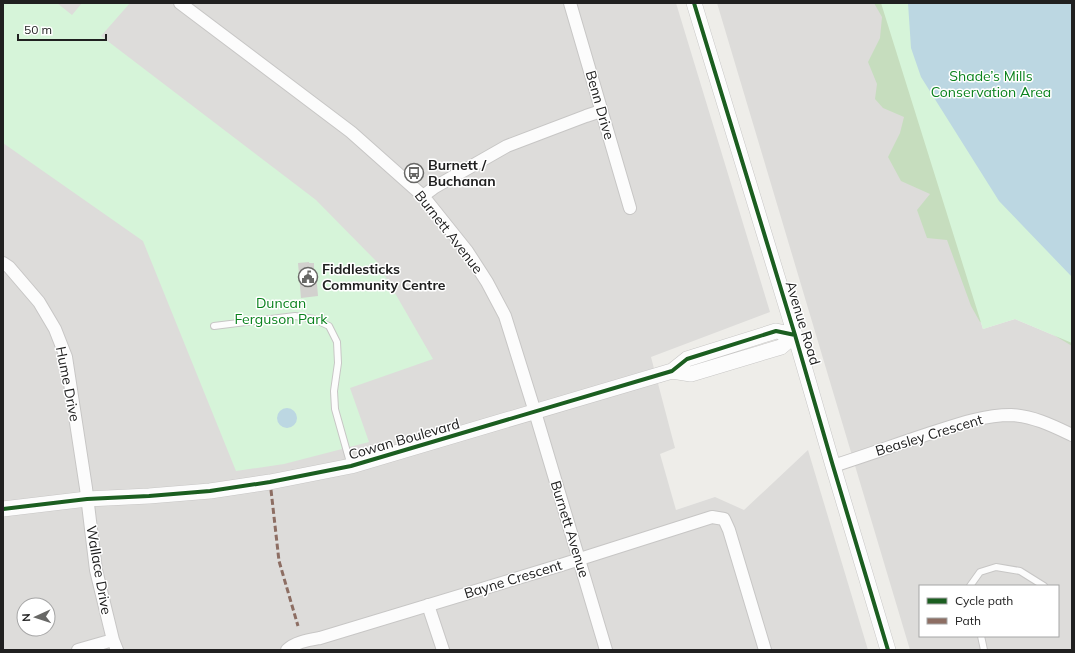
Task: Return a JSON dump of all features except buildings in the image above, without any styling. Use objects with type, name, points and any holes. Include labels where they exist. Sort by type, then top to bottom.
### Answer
[{"type":"street","name":"Burnett Avenue","points":[[180,3],[351,132],[423,196],[467,251],[487,282],[505,316],[606,650]]},
{"type":"street","name":"Benn Drive","points":[[570,3],[630,208]]},
{"type":"street","name":"Avenue Road","points":[[694,3],[795,335],[888,650]]},
{"type":"street","points":[[423,196],[507,146],[601,111]]},
{"type":"street","name":"Hume Drive","points":[[3,263],[9,267],[39,302],[55,329],[66,358],[87,499]]},
{"type":"street","name":"Cowan Boulevard","points":[[3,510],[87,499],[210,491],[270,482],[351,466],[672,372],[687,359],[776,331],[795,335]]},
{"type":"street","name":"Beasley Crescent","points":[[833,466],[968,420],[991,416],[1012,415],[1036,420],[1072,435]]},
{"type":"street","name":"Wallace Drive","points":[[78,650],[115,645],[96,570],[87,499]]},
{"type":"street","name":"Bayne Crescent","points":[[287,650],[290,646],[712,517],[724,519],[729,530],[764,650]]},
{"type":"street","points":[[428,605],[444,650]]},
{"type":"lane","points":[[214,326],[295,316],[314,318],[329,326],[337,342],[338,363],[334,392],[335,409],[351,466]]},
{"type":"lane","points":[[971,585],[980,572],[996,567],[1020,571],[1042,585]]},
{"type":"lane","points":[[981,637],[984,650]]},
{"type":"shaded area","points":[[3,3],[676,3],[770,312],[651,357],[675,448],[660,454],[676,510],[715,497],[744,510],[808,450],[868,650],[3,650]]},
{"type":"shaded area","points":[[717,3],[881,3],[983,329],[1015,319],[1072,343],[1072,650],[910,650]]},
{"type":"green space","name":"Duncan Ferguson Park","points":[[3,3],[57,3],[72,15],[82,3],[130,3],[101,36],[316,200],[377,262],[433,359],[350,388],[369,442],[284,464],[236,471],[143,241],[3,143]]},
{"type":"green space","points":[[874,3],[908,3],[1072,277],[1072,346],[1014,311],[980,322],[971,306],[947,240],[927,238],[917,210],[930,194],[901,181],[888,157],[900,133],[904,117],[883,108],[875,99],[877,84],[868,62],[880,38],[882,17]]},
{"type":"green space","name":"Shade’s Mills Conservation Area","points":[[881,3],[1072,3],[1072,343],[1015,319],[983,329]]},
{"type":"water","name":"Shade’s Mills Conservation Area","points":[[908,3],[1072,3],[1072,277],[999,201],[921,77],[911,48]]},
{"type":"water","points":[[287,408],[294,411],[297,418],[294,425],[287,428],[280,425],[277,418],[280,411]]},
{"type":"marked path","points":[[271,490],[279,561],[298,626]]},
{"type":"cycle path","points":[[694,3],[795,335],[888,650]]},
{"type":"cycle path","points":[[3,509],[87,499],[210,491],[270,482],[351,466],[672,371],[687,359],[776,331],[795,335]]},
{"type":"place","name":"Burnett / Buchanan","points":[[414,173]]},
{"type":"place","name":"Fiddlesticks Community Centre","points":[[308,277]]}]
